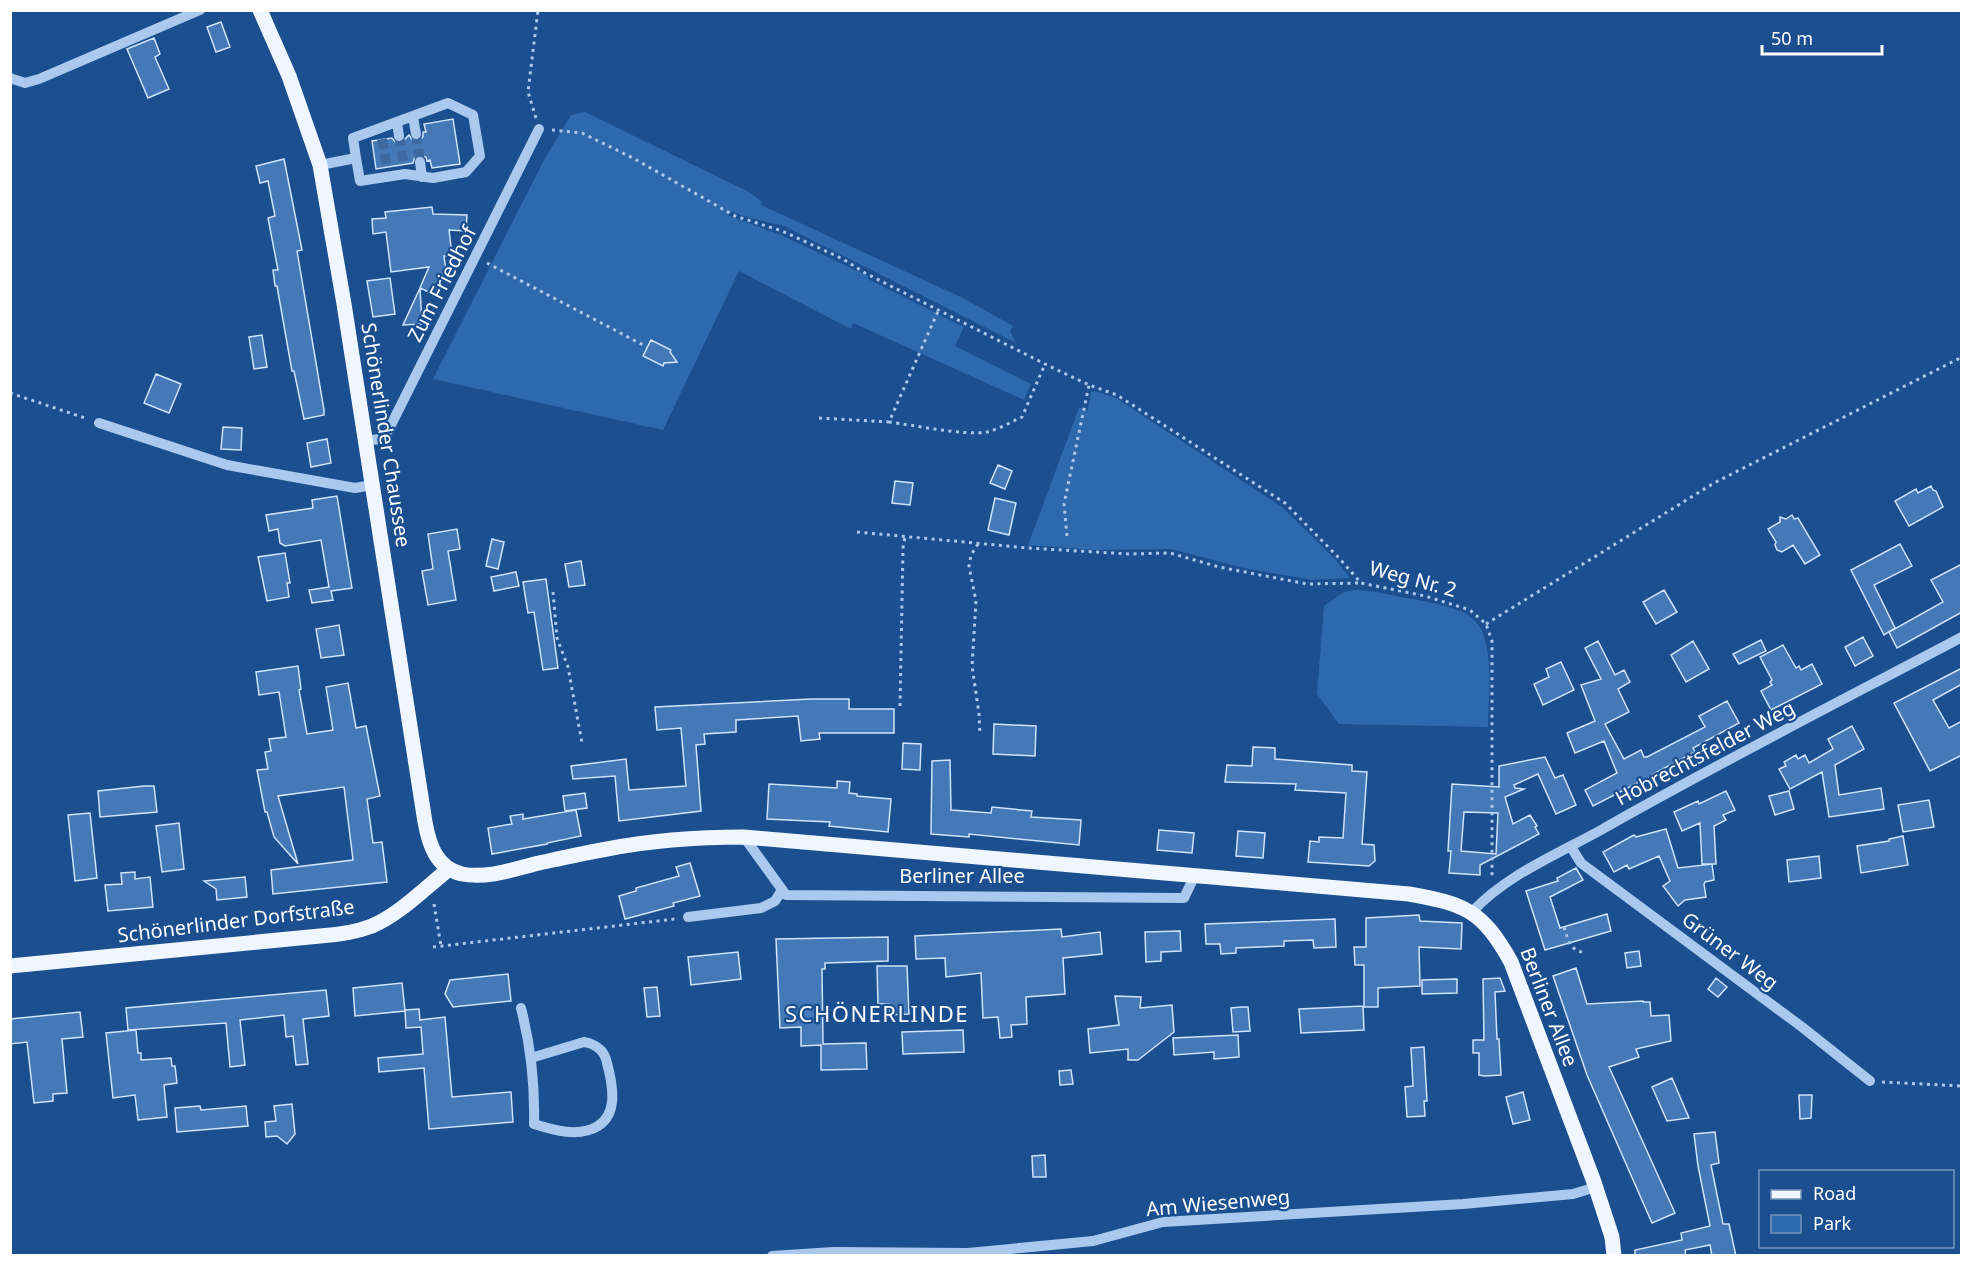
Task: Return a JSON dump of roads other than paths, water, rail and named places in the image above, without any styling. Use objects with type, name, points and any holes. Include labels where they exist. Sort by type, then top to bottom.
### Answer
[{"type":"main road","name":"Schönerlinder Chaussee","points":[[260,10],[289,76],[320,165],[366,441],[424,822],[429,843],[436,857],[448,869]]},
{"type":"main road","name":"Berliner Allee","points":[[448,869],[461,874],[487,874],[602,850],[669,839],[744,837],[1409,894],[1445,901],[1472,912],[1490,929],[1511,962],[1596,1187],[1612,1237],[1614,1256]]},
{"type":"main road","name":"Schönerlinder Dorfstraße","points":[[10,966],[352,932],[373,925],[399,909],[448,869]]},
{"type":"street","points":[[10,78],[25,83],[39,79],[200,10]]},
{"type":"street","points":[[448,104],[473,115],[480,156],[466,172],[433,178],[423,177],[404,169],[360,181],[353,138],[381,134],[397,122],[413,117],[448,104]]},
{"type":"street","points":[[413,117],[416,134]]},
{"type":"street","points":[[397,122],[399,136]]},
{"type":"street","name":"Zum Friedhof","points":[[366,441],[379,439],[388,431],[539,129]]},
{"type":"street","points":[[320,165],[356,158]]},
{"type":"street","points":[[420,162],[423,177]]},
{"type":"street","points":[[99,423],[227,465],[355,488],[372,485]]},
{"type":"street","name":"Hobrechtsfelder Weg","points":[[1472,912],[1492,891],[1666,793],[1962,637]]},
{"type":"street","points":[[688,917],[761,908],[775,901],[782,890],[744,837]]},
{"type":"street","name":"Grüner Weg","points":[[1571,847],[1581,863],[1802,1027],[1870,1081]]},
{"type":"street","name":"Berliner Allee","points":[[782,890],[786,895],[1184,898],[1195,875]]},
{"type":"street","points":[[521,1008],[531,1058],[535,1096],[534,1124],[564,1132],[581,1131],[598,1126],[608,1116],[613,1093],[602,1051],[584,1042],[531,1058]]},
{"type":"street","name":"Am Wiesenweg","points":[[772,1256],[833,1252],[968,1253],[1093,1241],[1163,1222],[1463,1204],[1573,1194],[1596,1187]]},
{"type":"tunnel","points":[[416,134],[420,162]]},
{"type":"tunnel","points":[[399,136],[404,165]]},
{"type":"tunnel","points":[[382,139],[387,168]]},
{"type":"district","name":"SCHÖNERLINDE","points":[[877,1014]]}]
